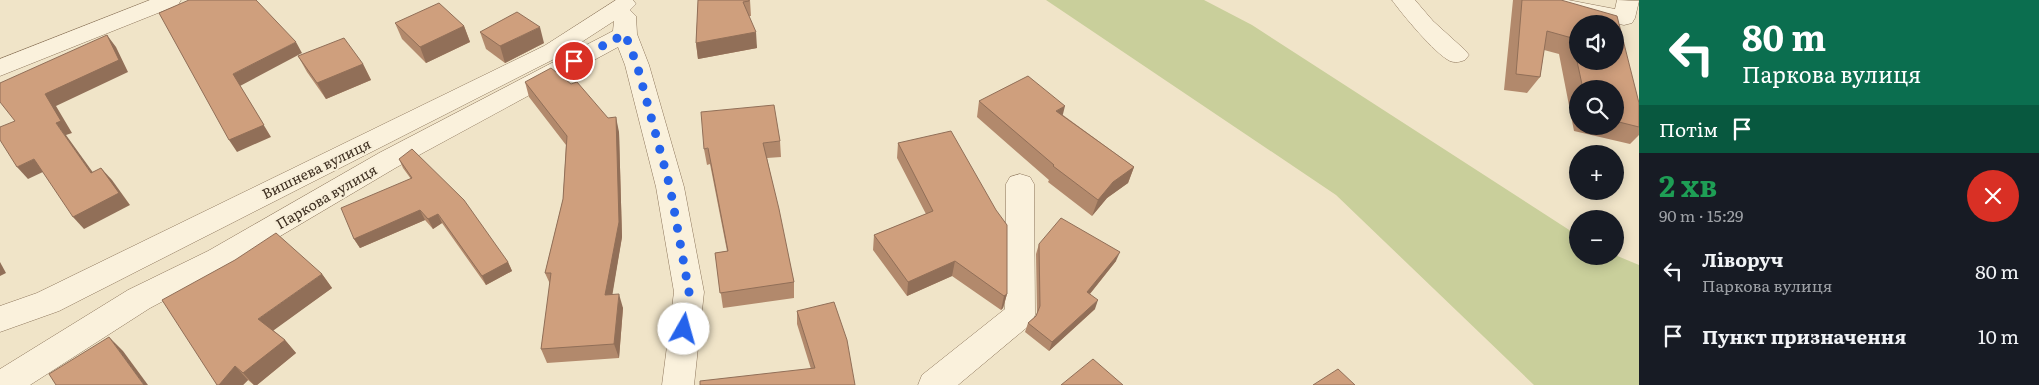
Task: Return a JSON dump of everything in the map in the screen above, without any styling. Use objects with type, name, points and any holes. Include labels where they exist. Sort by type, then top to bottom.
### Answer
[{"type":"street","points":[[0,68],[170,0]]},
{"type":"street","points":[[1402,0],[1425,26],[1457,54]]},
{"type":"street","points":[[1534,0],[1624,18],[1628,0]]},
{"type":"street","points":[[626,2],[625,34],[637,65],[670,187],[689,292],[678,385]]},
{"type":"street","name":"Вишнева вулиця","points":[[0,319],[48,302],[552,51],[626,2]]},
{"type":"street","name":"Паркова вулиця","points":[[2,385],[139,299],[218,259],[388,160],[625,34]]},
{"type":"street","points":[[934,385],[1020,315],[1020,184]]},
{"type":"street","points":[[48,302],[139,299]]},
{"type":"green space","points":[[1046,0],[1204,0],[1252,25],[1569,230],[1569,265],[1624,265],[1624,259],[1639,265],[1639,385],[1534,385],[1336,195]]},
{"type":"building","points":[[189,0],[256,0],[296,42],[233,74],[264,125],[229,140],[159,13]]},
{"type":"building","points":[[698,0],[749,0],[743,2],[756,32],[696,43]]},
{"type":"building","points":[[1522,0],[1561,0],[1614,15],[1569,15],[1569,37],[1547,31],[1540,77],[1516,74]]},
{"type":"building","points":[[439,3],[464,26],[420,47],[395,23]]},
{"type":"building","points":[[517,12],[540,27],[500,46],[480,32]]},
{"type":"building","points":[[107,35],[119,60],[45,94],[61,121],[56,123],[91,173],[101,168],[119,193],[73,217],[34,159],[17,167],[0,140],[0,127],[15,121],[0,102],[0,83]]},
{"type":"building","points":[[344,38],[363,64],[317,83],[298,56]]},
{"type":"building","points":[[1624,44],[1639,103],[1639,127],[1624,123],[1624,80],[1581,80],[1579,70],[1624,70]]},
{"type":"building","points":[[551,68],[571,84],[577,82],[608,118],[616,117],[619,222],[605,295],[619,294],[614,344],[541,349],[551,273],[545,273],[563,199],[567,136],[525,82]]},
{"type":"building","points":[[1028,76],[1065,106],[1056,111],[1134,167],[1113,182],[1098,200],[1053,166],[979,101]]},
{"type":"building","points":[[774,105],[780,141],[763,143],[794,282],[720,293],[715,253],[728,251],[708,148],[704,149],[701,112]]},
{"type":"building","points":[[951,131],[996,210],[1007,225],[1007,294],[1004,296],[955,261],[908,282],[874,235],[933,211],[898,143]]},
{"type":"building","points":[[412,149],[464,200],[508,262],[482,276],[438,214],[428,219],[420,210],[354,239],[341,208],[412,178],[399,159]]},
{"type":"building","points":[[1061,218],[1120,252],[1087,292],[1098,300],[1052,342],[1028,323],[1036,316],[1040,306],[1039,244]]},
{"type":"building","points":[[276,233],[322,274],[258,319],[285,340],[243,373],[235,366],[217,385],[162,300],[235,260]]},
{"type":"building","points":[[834,302],[847,340],[855,385],[700,385],[700,381],[815,368],[797,311]]},
{"type":"building","points":[[109,337],[144,385],[56,385],[49,374]]},
{"type":"building","points":[[1093,359],[1123,385],[1061,385]]},
{"type":"building","points":[[1338,369],[1355,385],[1313,385]]},
{"type":"route","points":[[574,61],[625,34],[637,65],[670,187],[689,292],[684,329]]}]
